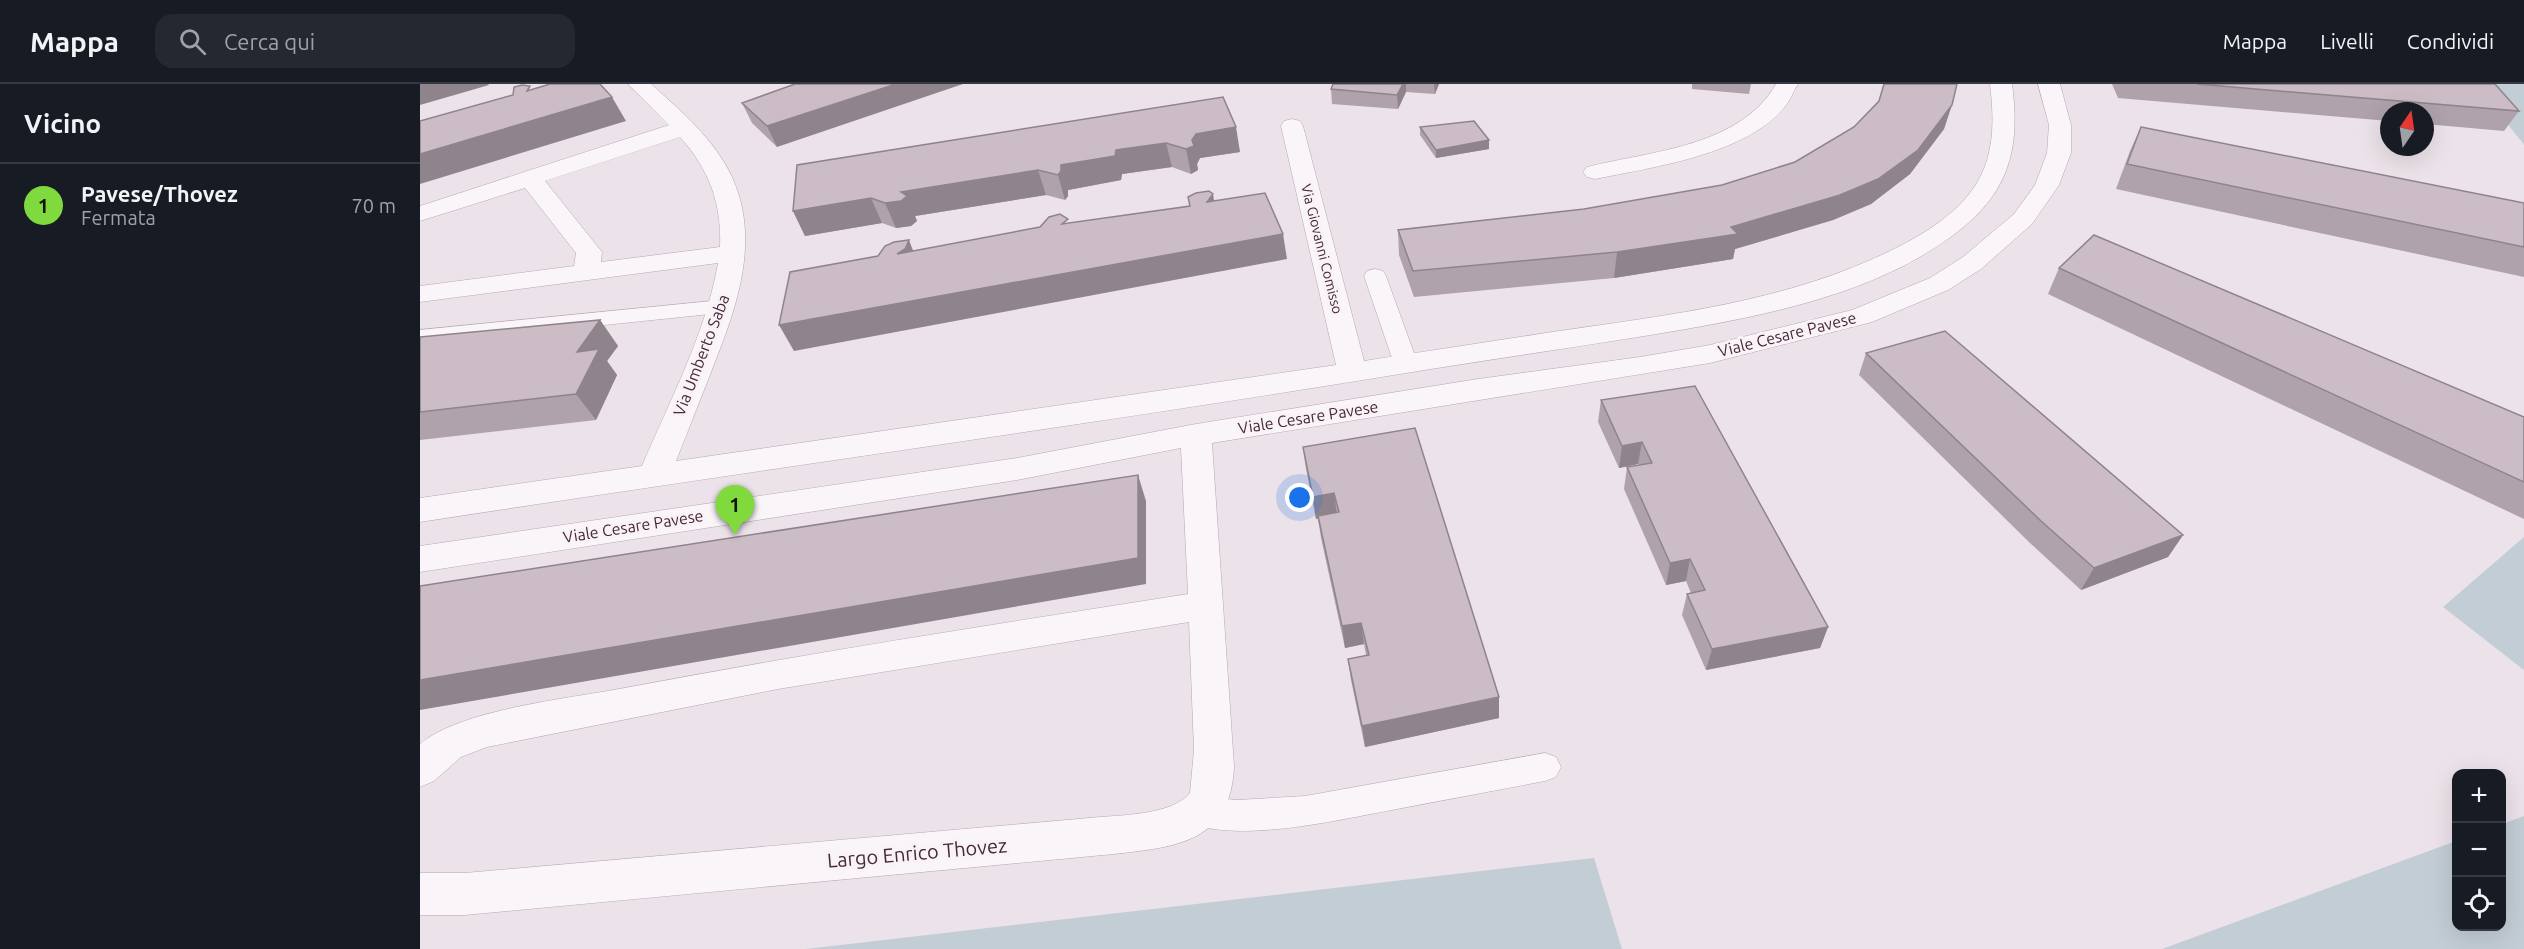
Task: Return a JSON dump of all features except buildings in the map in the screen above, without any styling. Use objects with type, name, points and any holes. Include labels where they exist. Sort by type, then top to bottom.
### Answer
[{"type":"street","name":"Via Umberto Saba","points":[[639,84],[684,128],[708,158],[723,183],[731,221],[732,253],[722,307],[654,475]]},
{"type":"street","points":[[1595,172],[1690,149],[1737,133],[1766,116],[1779,102],[1787,84]]},
{"type":"street","name":"Viale Cesare Pavese","points":[[420,510],[1406,364],[1758,307],[1828,288],[1872,270],[1920,245],[1950,225],[1980,198],[1998,162],[2006,135],[2001,84]]},
{"type":"street","name":"Viale Cesare Pavese","points":[[420,559],[1017,469],[1196,435],[1710,354],[1862,316],[1939,284],[1972,263],[2011,231],[2033,209],[2047,185],[2060,146],[2060,125],[2049,84]]},
{"type":"street","name":"Via Giovanni Comisso","points":[[1292,126],[1352,372]]},
{"type":"street","points":[[420,214],[684,128]]},
{"type":"street","points":[[530,178],[589,252],[587,272]]},
{"type":"street","points":[[420,294],[732,253]]},
{"type":"street","points":[[1828,288],[1862,316]]},
{"type":"street","points":[[1196,435],[1214,750],[1212,789],[1201,812]]},
{"type":"street","points":[[420,769],[447,745],[486,731],[778,674],[1206,605]]},
{"type":"street","name":"Largo Enrico Thovez","points":[[420,894],[465,894],[1089,837],[1159,829],[1187,821],[1201,812]]},
{"type":"lane","points":[[1375,276],[1406,364]]},
{"type":"lane","points":[[420,337],[722,307]]},
{"type":"lane","points":[[1201,812],[1238,815],[1305,811],[1545,767]]},
{"type":"shaded area","points":[[2475,84],[2524,84],[2524,145],[2522,142]]},
{"type":"shaded area","points":[[2524,537],[2524,670],[2443,607]]},
{"type":"shaded area","points":[[2524,816],[2524,949],[2162,949],[2452,842],[2452,931],[2506,931],[2506,823]]},
{"type":"shaded area","points":[[1594,858],[1622,949],[806,949]]},
{"type":"place","name":"Pavese/Thovez","points":[[735,535]]}]
